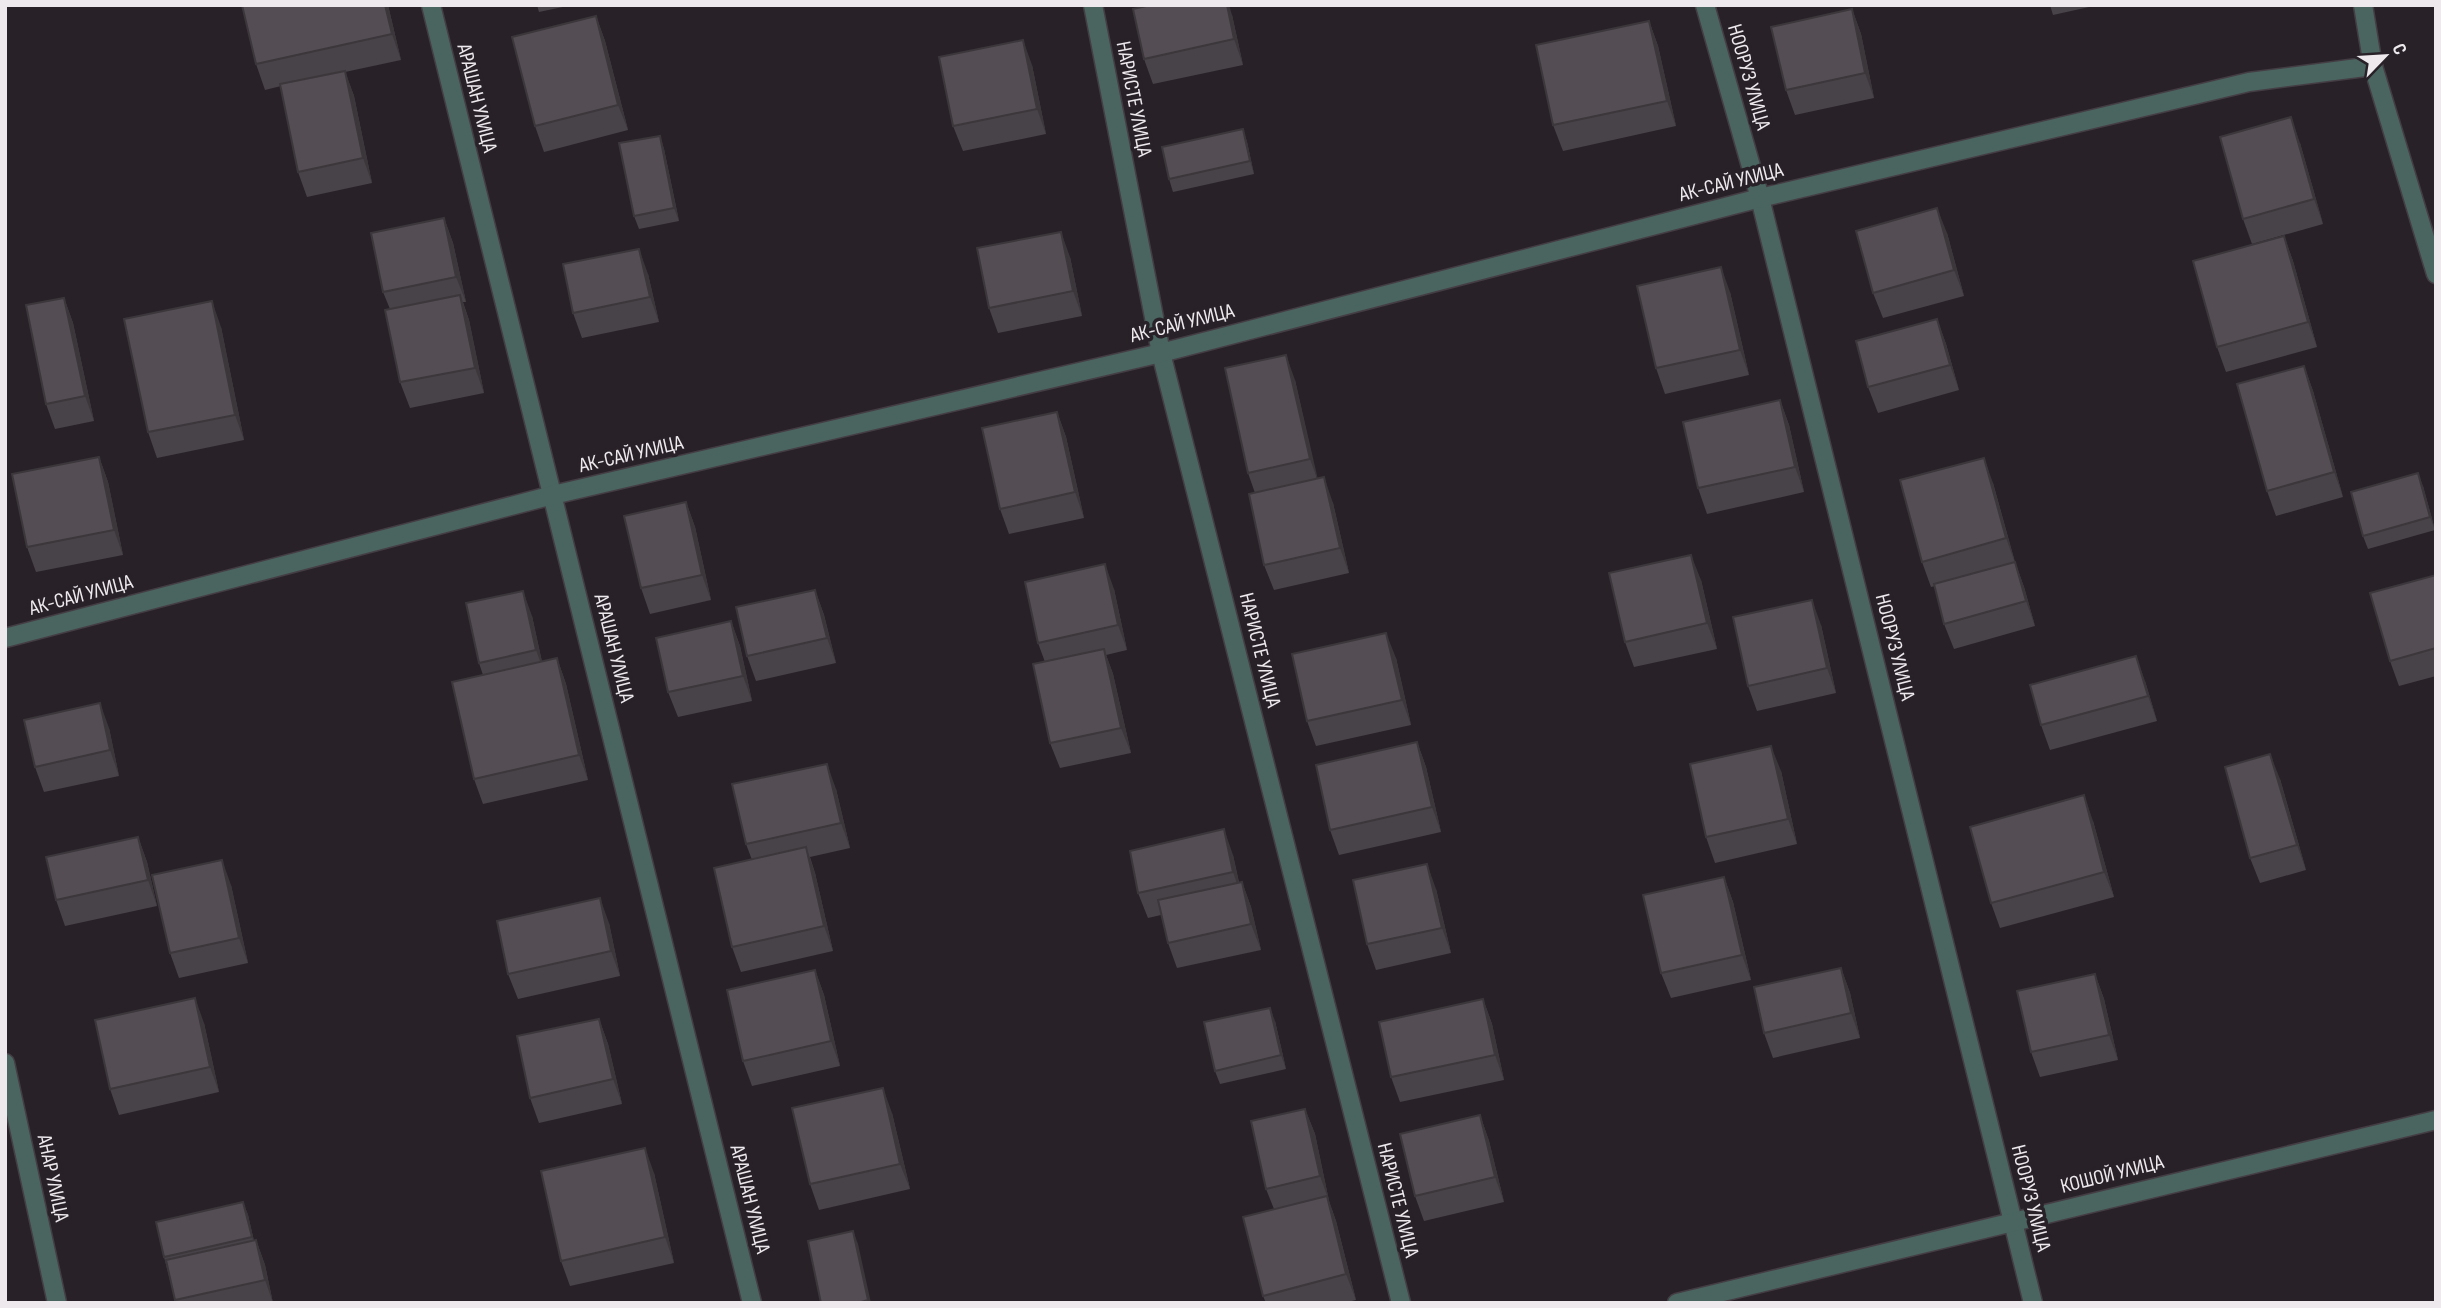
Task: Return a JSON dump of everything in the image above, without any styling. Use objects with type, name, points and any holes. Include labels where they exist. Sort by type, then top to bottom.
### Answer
[{"type":"street","name":"АРАШАН УЛИЦА","points":[[431,5],[752,1303]]},
{"type":"street","name":"НАРИСТЕ УЛИЦА","points":[[1093,5],[1161,353],[1401,1303]]},
{"type":"street","name":"НООРУЗ УЛИЦА","points":[[1704,5],[1759,198],[2033,1303]]},
{"type":"street","points":[[2363,5],[2373,66],[2436,274]]},
{"type":"street","name":"АК-САЙ УЛИЦА","points":[[5,638],[553,495],[1161,353],[1759,198],[2249,82],[2373,66]]},
{"type":"street","name":"АНАР УЛИЦА","points":[[5,1063],[57,1303]]},
{"type":"street","name":"КОШОЙ УЛИЦА","points":[[1677,1303],[2436,1120]]},
{"type":"building","points":[[242,5],[385,5],[392,34],[256,64]]},
{"type":"building","points":[[1151,5],[1227,5],[1234,39],[1144,59],[1133,9]]},
{"type":"building","points":[[1852,9],[1865,73],[1786,90],[1771,27]]},
{"type":"building","points":[[596,16],[618,105],[535,126],[512,37]]},
{"type":"building","points":[[1649,21],[1667,101],[1553,125],[1536,45]]},
{"type":"building","points":[[1023,40],[1037,109],[953,126],[939,57]]},
{"type":"building","points":[[345,71],[363,158],[298,172],[280,84]]},
{"type":"building","points":[[2291,117],[2314,199],[2243,219],[2220,137]]},
{"type":"building","points":[[1243,129],[1250,161],[1169,179],[1162,147]]},
{"type":"building","points":[[660,136],[674,208],[634,216],[619,143]]},
{"type":"building","points":[[1937,208],[1954,270],[1873,293],[1856,231]]},
{"type":"building","points":[[444,218],[456,277],[383,292],[371,233]]},
{"type":"building","points":[[1061,232],[1073,291],[989,308],[977,248]]},
{"type":"building","points":[[2284,236],[2308,322],[2217,347],[2193,261]]},
{"type":"building","points":[[639,249],[650,297],[573,313],[563,264]]},
{"type":"building","points":[[1721,267],[1740,350],[1656,368],[1637,286]]},
{"type":"building","points":[[460,295],[475,368],[400,382],[385,310]]},
{"type":"building","points":[[64,298],[85,396],[46,404],[26,305]]},
{"type":"building","points":[[212,301],[235,415],[148,432],[124,319]]},
{"type":"building","points":[[1937,319],[1950,365],[1868,387],[1856,341]]},
{"type":"building","points":[[1286,355],[1310,459],[1248,473],[1225,368]]},
{"type":"building","points":[[2304,366],[2334,472],[2267,491],[2237,384]]},
{"type":"building","points":[[1780,400],[1795,467],[1698,488],[1683,422]]},
{"type":"building","points":[[1057,412],[1075,492],[1000,509],[982,428]]},
{"type":"building","points":[[99,457],[114,530],[27,547],[12,474]]},
{"type":"building","points":[[1984,458],[2006,538],[1922,562],[1900,480]]},
{"type":"building","points":[[2418,473],[2430,517],[2363,536],[2351,492]]},
{"type":"building","points":[[1324,477],[1340,548],[1264,565],[1249,494]]},
{"type":"building","points":[[686,502],[702,575],[641,588],[624,516]]},
{"type":"building","points":[[1691,555],[1707,623],[1625,642],[1609,573]]},
{"type":"building","points":[[2015,562],[2026,601],[1944,624],[1934,584]]},
{"type":"building","points":[[1105,564],[1118,625],[1038,643],[1025,582]]},
{"type":"building","points":[[2436,575],[2436,648],[2390,661],[2370,593]]},
{"type":"building","points":[[815,590],[827,638],[747,656],[736,607]]},
{"type":"building","points":[[523,591],[536,650],[479,663],[466,603]]},
{"type":"building","points":[[1812,600],[1827,668],[1748,686],[1733,617]]},
{"type":"building","points":[[731,621],[743,676],[668,692],[656,638]]},
{"type":"building","points":[[1386,633],[1402,700],[1307,721],[1292,654]]},
{"type":"building","points":[[1104,649],[1121,728],[1050,743],[1033,664]]},
{"type":"building","points":[[2136,656],[2148,696],[2041,725],[2030,685]]},
{"type":"building","points":[[557,658],[579,755],[474,779],[452,682]]},
{"type":"building","points":[[100,703],[110,750],[35,767],[24,720]]},
{"type":"building","points":[[1417,742],[1432,807],[1330,830],[1316,765]]},
{"type":"building","points":[[1771,746],[1788,819],[1706,837],[1690,764]]},
{"type":"building","points":[[2270,754],[2297,845],[2250,858],[2225,767]]},
{"type":"building","points":[[827,764],[841,823],[746,844],[732,784]]},
{"type":"building","points":[[2084,795],[2104,872],[1991,903],[1970,827]]},
{"type":"building","points":[[1224,829],[1233,872],[1138,893],[1130,851]]},
{"type":"building","points":[[138,837],[148,880],[56,900],[46,857]]},
{"type":"building","points":[[806,847],[824,926],[732,947],[714,868]]},
{"type":"building","points":[[222,860],[239,938],[170,953],[152,875]]},
{"type":"building","points":[[1427,864],[1442,928],[1367,944],[1353,880]]},
{"type":"building","points":[[1724,877],[1742,955],[1661,973],[1643,895]]},
{"type":"building","points":[[1242,882],[1251,924],[1168,943],[1158,900]]},
{"type":"building","points":[[600,898],[611,951],[508,974],[497,921]]},
{"type":"building","points":[[1841,968],[1851,1013],[1764,1033],[1754,987]]},
{"type":"building","points":[[815,970],[831,1041],[743,1061],[727,990]]},
{"type":"building","points":[[2095,974],[2109,1035],[2031,1052],[2017,991]]},
{"type":"building","points":[[195,998],[210,1067],[110,1089],[95,1020]]},
{"type":"building","points":[[1483,999],[1495,1055],[1391,1077],[1379,1022]]},
{"type":"building","points":[[1270,1008],[1281,1055],[1215,1071],[1204,1022]]},
{"type":"building","points":[[599,1019],[613,1079],[530,1098],[517,1036]]},
{"type":"building","points":[[883,1088],[900,1164],[810,1184],[792,1108]]},
{"type":"building","points":[[1305,1109],[1320,1176],[1266,1189],[1251,1121]]},
{"type":"building","points":[[1480,1115],[1495,1177],[1415,1196],[1400,1134]]},
{"type":"building","points":[[645,1148],[665,1237],[561,1261],[541,1171]]},
{"type":"building","points":[[1327,1196],[1346,1274],[1263,1296],[1243,1217]]},
{"type":"building","points":[[243,1202],[252,1237],[164,1257],[156,1222]]},
{"type":"building","points":[[853,1231],[868,1300],[858,1303],[821,1303],[808,1241]]},
{"type":"building","points":[[256,1240],[265,1280],[175,1300],[166,1260]]}]
